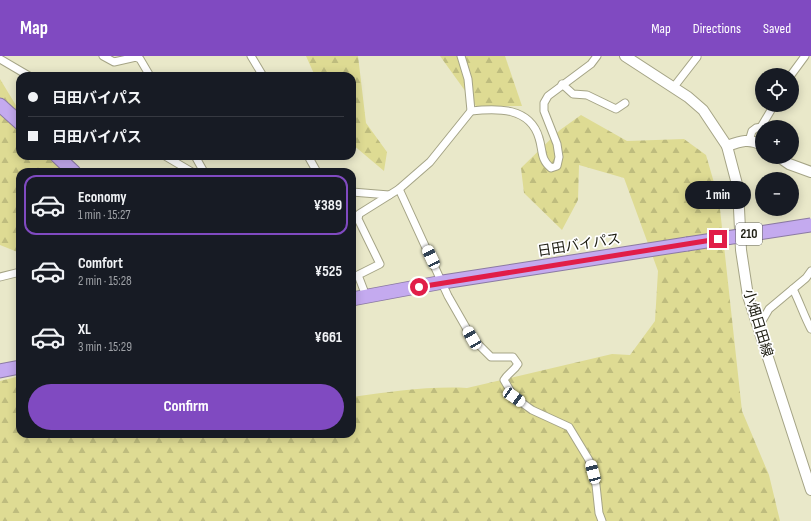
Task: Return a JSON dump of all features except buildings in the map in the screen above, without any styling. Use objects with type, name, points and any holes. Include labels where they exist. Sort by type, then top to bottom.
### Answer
[{"type":"highway","points":[[0,105],[16,119]]},
{"type":"highway","points":[[61,160],[70,168]]},
{"type":"highway","name":"日田バイパス","points":[[356,298],[443,282],[811,225]]},
{"type":"highway","points":[[0,371],[16,368]]},
{"type":"main road","name":"小畑日田線","points":[[625,56],[703,110],[727,146],[738,188],[741,250],[748,296],[811,490]]},
{"type":"main road","points":[[727,146],[742,140],[755,142]]},
{"type":"main road","points":[[789,164],[811,172]]},
{"type":"street","points":[[103,56],[114,62],[136,57],[140,59],[148,72]]},
{"type":"street","points":[[251,56],[260,72]]},
{"type":"street","points":[[366,296],[358,275],[380,264],[358,219],[359,214],[399,189],[430,162],[471,111],[468,79],[461,56]]},
{"type":"street","points":[[471,111],[504,110],[518,113],[530,121],[540,138],[542,157],[551,168],[557,166],[559,157],[544,111],[544,104],[548,96],[562,84],[591,64],[597,56]]},
{"type":"street","points":[[796,68],[805,56]]},
{"type":"street","points":[[673,88],[697,57]]},
{"type":"street","points":[[0,59],[22,72]]},
{"type":"street","points":[[562,84],[573,94],[587,95],[616,109],[625,103]]},
{"type":"street","points":[[749,140],[755,129]]},
{"type":"street","points":[[172,160],[185,168]]},
{"type":"street","points":[[399,189],[443,282],[448,296],[472,338],[491,357],[513,358],[518,364],[514,371],[507,374],[504,380],[514,397],[532,410],[569,427],[589,460],[596,485],[599,513],[602,521]]},
{"type":"street","points":[[356,192],[390,195]]},
{"type":"street","points":[[758,328],[769,309],[793,289],[811,271]]},
{"type":"street","points":[[0,277],[16,273]]},
{"type":"street","points":[[793,289],[804,312],[804,317],[811,329]]},
{"type":"green space","points":[[306,56],[358,56],[366,123],[387,152],[384,171],[356,147],[356,72],[313,72]]},
{"type":"green space","points":[[440,56],[505,56],[522,106],[476,106]]},
{"type":"green space","points":[[0,79],[16,105],[16,160],[52,160],[60,168],[16,168],[16,251],[0,245]]},
{"type":"green space","points":[[581,115],[627,141],[684,139],[706,155],[719,200],[742,411],[769,475],[780,521],[0,521],[0,381],[16,377],[16,438],[356,438],[356,396],[395,391],[467,388],[612,354],[630,355],[655,321],[658,271],[624,178],[579,165],[578,200],[562,230],[524,193],[521,168],[560,130]]},
{"type":"route","points":[[419,287],[718,239]]}]
